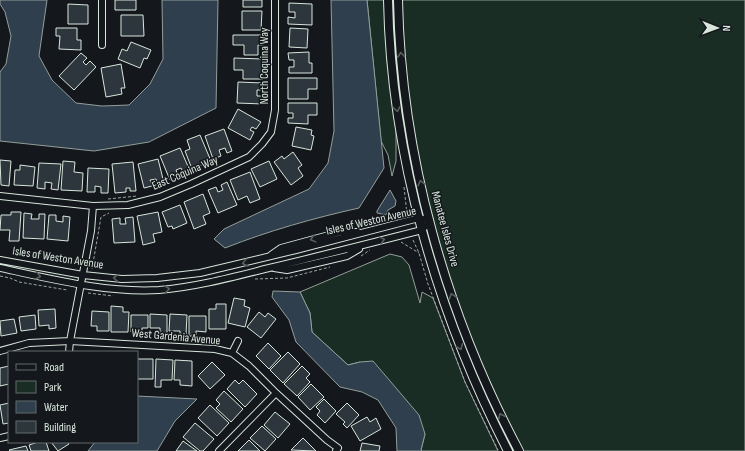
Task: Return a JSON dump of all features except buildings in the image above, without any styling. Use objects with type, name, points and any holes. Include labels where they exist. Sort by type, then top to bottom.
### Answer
[{"type":"street","points":[[102,0],[102,45]]},
{"type":"street","name":"North Coquina Way","points":[[271,132],[275,110],[275,0]]},
{"type":"street","name":"Manatee Isles Drive","points":[[388,0],[397,106],[404,147],[422,230],[434,274],[458,342],[475,382],[508,451]]},
{"type":"street","name":"Manatee Isles Drive","points":[[398,0],[401,54],[406,102],[418,173],[430,221],[446,278],[468,341],[487,385],[519,451]]},
{"type":"street","name":"East Coquina Way","points":[[0,196],[93,206],[128,205],[160,197],[249,157],[271,132]]},
{"type":"street","points":[[69,351],[91,231],[93,206]]},
{"type":"street","name":"Isles of Weston Avenue","points":[[0,260],[82,275],[122,279],[157,278],[200,273],[420,218],[430,221],[422,230],[367,244],[300,264],[271,268],[204,284],[158,290],[123,289],[81,285],[0,268]]},
{"type":"street","points":[[267,257],[281,248],[340,232],[365,232]]},
{"type":"street","points":[[342,238],[345,251]]},
{"type":"street","points":[[296,250],[300,264],[347,256],[367,244]]},
{"type":"street","name":"West Gardenia Avenue","points":[[0,351],[28,343],[70,341],[215,349],[232,353],[249,366],[337,450]]},
{"type":"street","points":[[232,353],[238,341]]},
{"type":"street","points":[[219,451],[276,393]]},
{"type":"path","points":[[108,199],[140,195]]},
{"type":"path","points":[[92,269],[101,217],[109,213],[109,210]]},
{"type":"path","points":[[413,240],[419,253]]},
{"type":"path","points":[[0,276],[19,282],[68,290]]},
{"type":"green space","points":[[367,0],[384,0],[392,101],[396,131],[396,161],[392,176],[388,155],[381,141]]},
{"type":"green space","points":[[398,0],[745,0],[745,451],[519,451],[503,421],[446,278],[412,140]]},
{"type":"green space","points":[[390,254],[402,257],[409,265],[420,303],[422,292],[433,298],[465,382],[498,451],[422,451],[425,434],[360,362],[348,365],[312,332],[310,313],[300,292]]},
{"type":"water","points":[[0,0],[47,0],[39,56],[52,80],[76,103],[102,106],[129,105],[150,84],[163,59],[162,0],[218,0],[216,108],[149,142],[94,151],[0,141],[0,72],[6,64],[11,36],[5,12],[0,4]]},
{"type":"water","points":[[331,0],[367,0],[384,168],[359,208],[291,225],[225,248],[214,239],[224,229],[309,189],[328,163],[334,131]]},
{"type":"water","points":[[390,190],[396,201],[395,206],[388,210],[386,215],[377,213],[377,211]]},
{"type":"water","points":[[273,291],[300,292],[310,313],[312,332],[348,365],[373,361],[419,415],[425,434],[422,451],[397,451],[396,428],[378,400],[362,392],[340,387],[296,342],[289,320],[272,297]]},
{"type":"water","points":[[138,396],[197,399],[175,421],[157,451],[88,451],[94,443],[138,443]]}]
